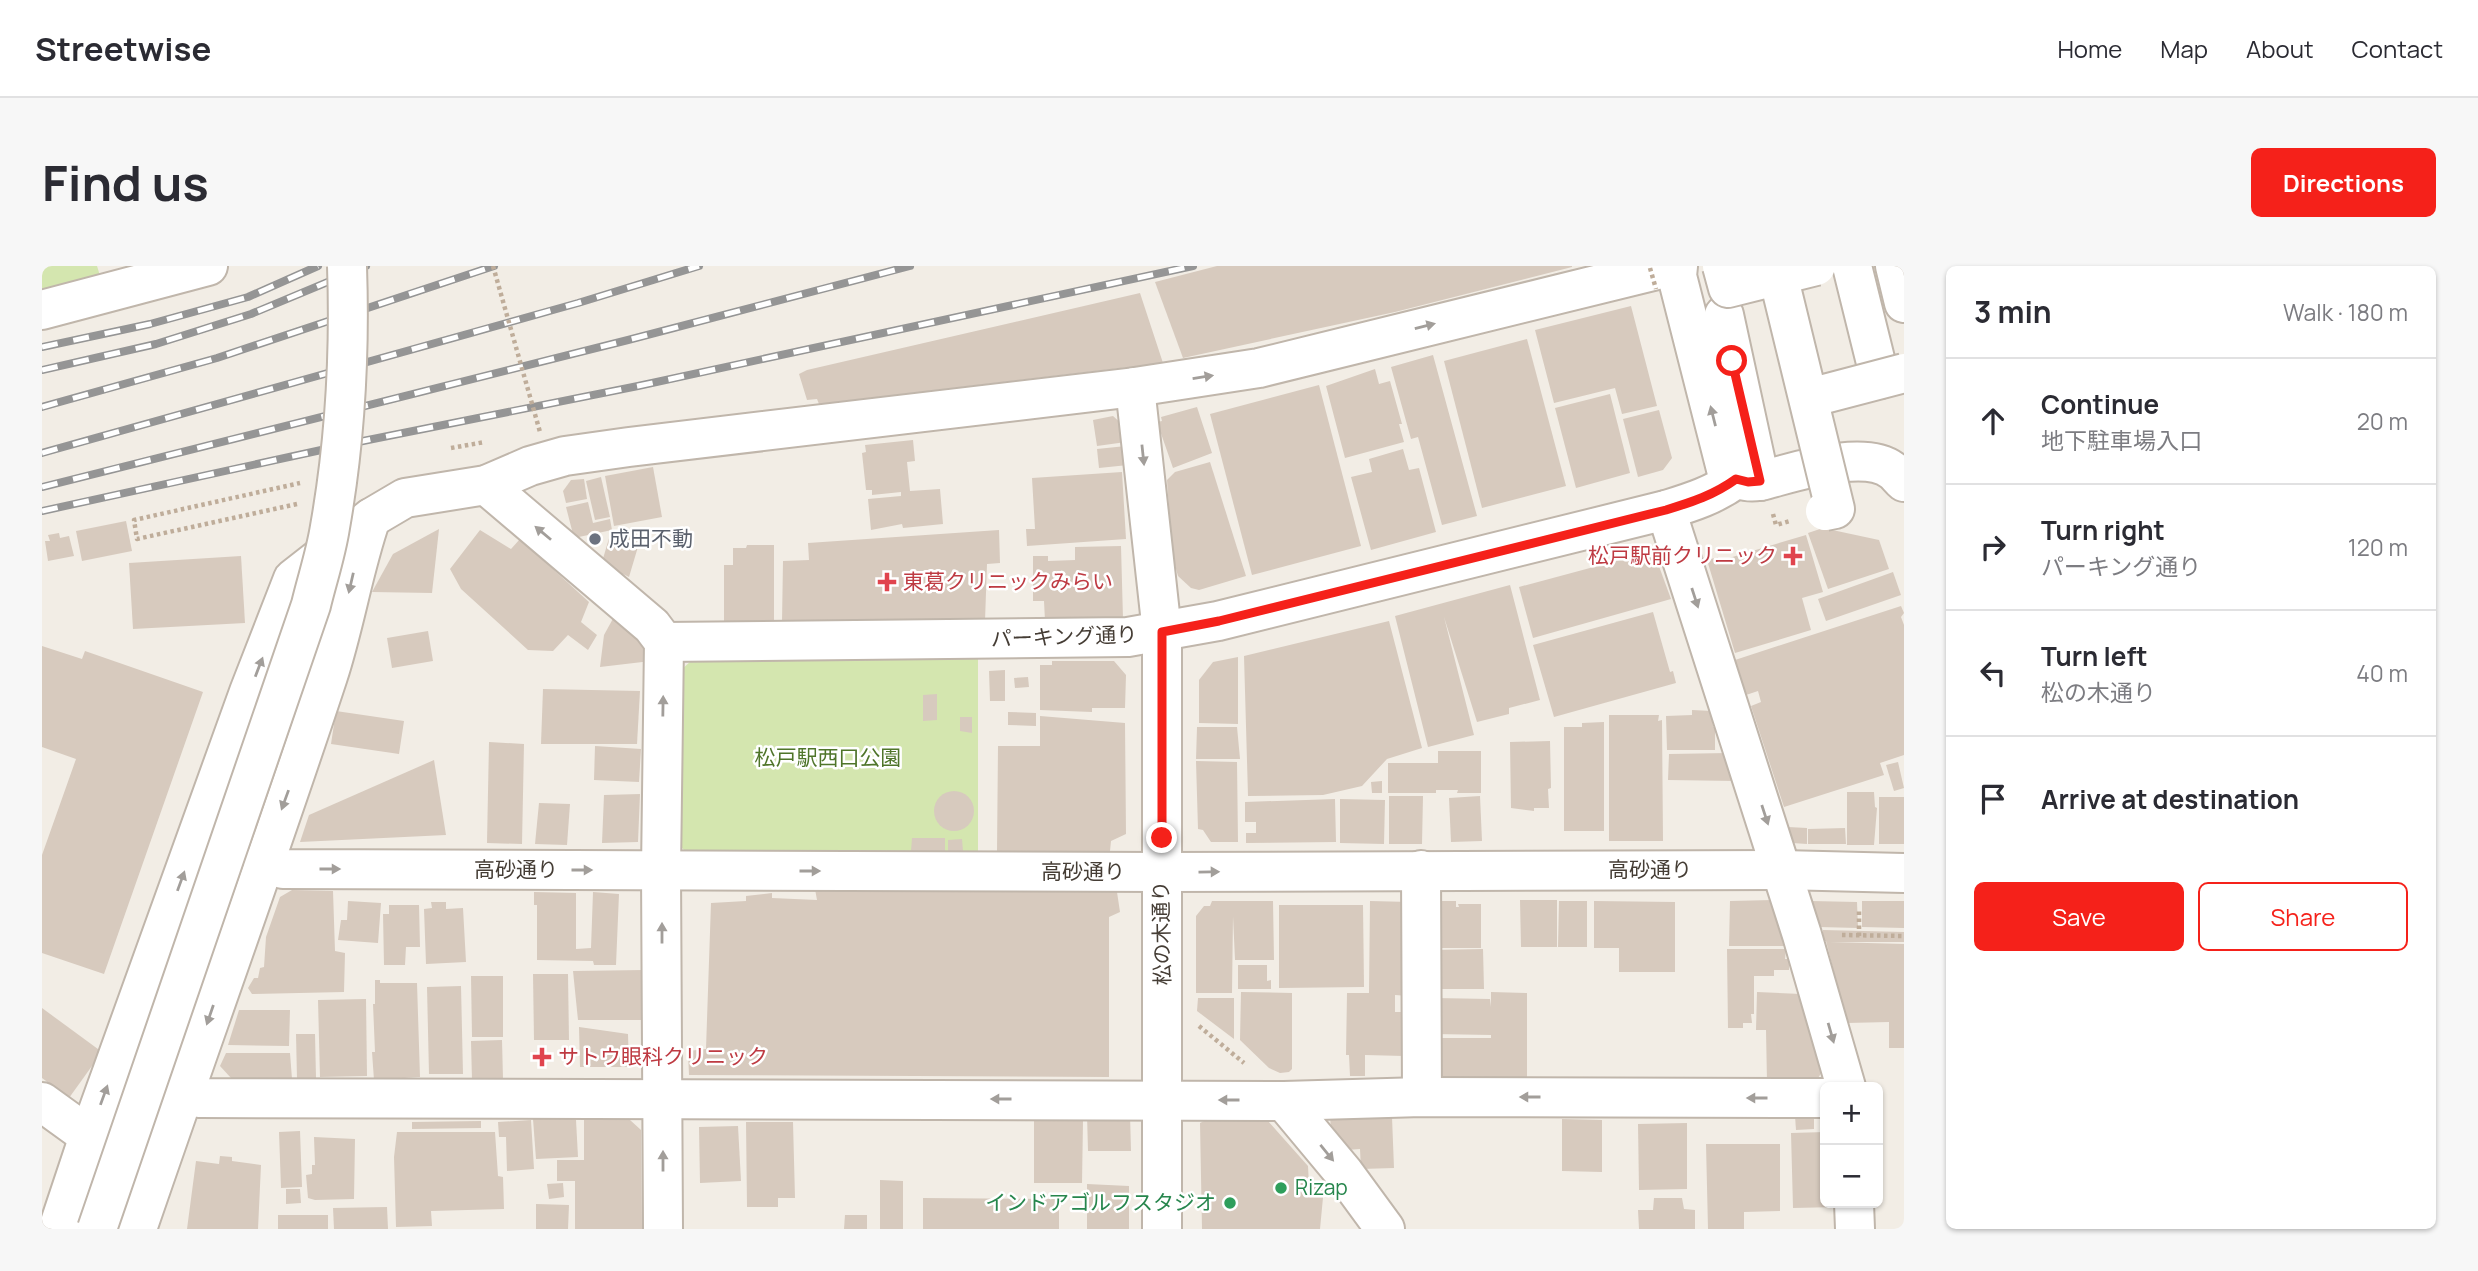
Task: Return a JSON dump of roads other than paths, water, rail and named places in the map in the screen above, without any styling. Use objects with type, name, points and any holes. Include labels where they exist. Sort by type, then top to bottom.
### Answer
[{"type":"street","points":[[42,310],[208,266]]},
{"type":"street","points":[[97,1229],[311,605],[330,530],[338,469],[345,389],[347,266]]},
{"type":"street","points":[[1722,266],[1728,288],[1785,271],[1816,266]]},
{"type":"street","points":[[1809,398],[1892,376],[1852,266]]},
{"type":"street","points":[[1895,266],[1904,303]]},
{"type":"street","points":[[1785,271],[1809,398],[1835,509],[1825,511]]},
{"type":"street","points":[[1785,271],[1842,462]]},
{"type":"street","points":[[58,1229],[249,692],[293,579],[371,518],[405,498],[486,485],[530,466],[565,457],[629,447],[1135,387],[1259,368],[1664,272],[1677,276],[1726,469],[1748,480]]},
{"type":"street","points":[[1724,315],[1748,480]]},
{"type":"street","name":"松の木通り","points":[[1135,387],[1162,632],[1162,1229]]},
{"type":"street","name":"パーキング通り","points":[[664,642],[1128,638],[1219,621],[1666,510],[1748,480],[1842,462],[1872,463],[1891,469],[1904,482]]},
{"type":"street","points":[[486,485],[652,626],[664,642],[661,871],[663,1229]]},
{"type":"street","points":[[1666,510],[1782,870],[1845,1082]]},
{"type":"street","points":[[137,1229],[336,649],[356,561],[371,518]]},
{"type":"street","name":"高砂通り","points":[[263,863],[283,869],[1161,872],[1782,870],[1904,873]]},
{"type":"street","points":[[1421,870],[1422,1097]]},
{"type":"street","points":[[183,1095],[213,1098],[1284,1101],[1422,1097],[1820,1098]]},
{"type":"street","points":[[1284,1101],[1344,1173],[1385,1229]]},
{"type":"street","points":[[42,1102],[89,1136]]},
{"type":"street","points":[[1854,1208],[1855,1229]]},
{"type":"railway","points":[[42,347],[150,324],[248,297],[318,266]]},
{"type":"railway","points":[[42,370],[156,344],[251,314],[366,266]]},
{"type":"railway","points":[[42,407],[217,358],[494,266]]},
{"type":"railway","points":[[42,453],[578,303],[699,266]]},
{"type":"railway","points":[[42,487],[628,340],[910,266]]},
{"type":"railway","points":[[42,511],[1193,266]]},
{"type":"place","name":"成田不動","points":[[595,539]]},
{"type":"place","name":"松戸駅前クリニック","points":[[1793,556]]},
{"type":"place","name":"東葛クリニックみらい","points":[[887,582]]},
{"type":"place","name":"サトウ眼科クリニック","points":[[542,1057]]},
{"type":"place","name":"Rizap","points":[[1281,1188]]},
{"type":"place","name":"インドアゴルフスタジオ","points":[[1230,1203]]},
{"type":"park label","name":"松戸駅西口公園","points":[[828,758]]}]
